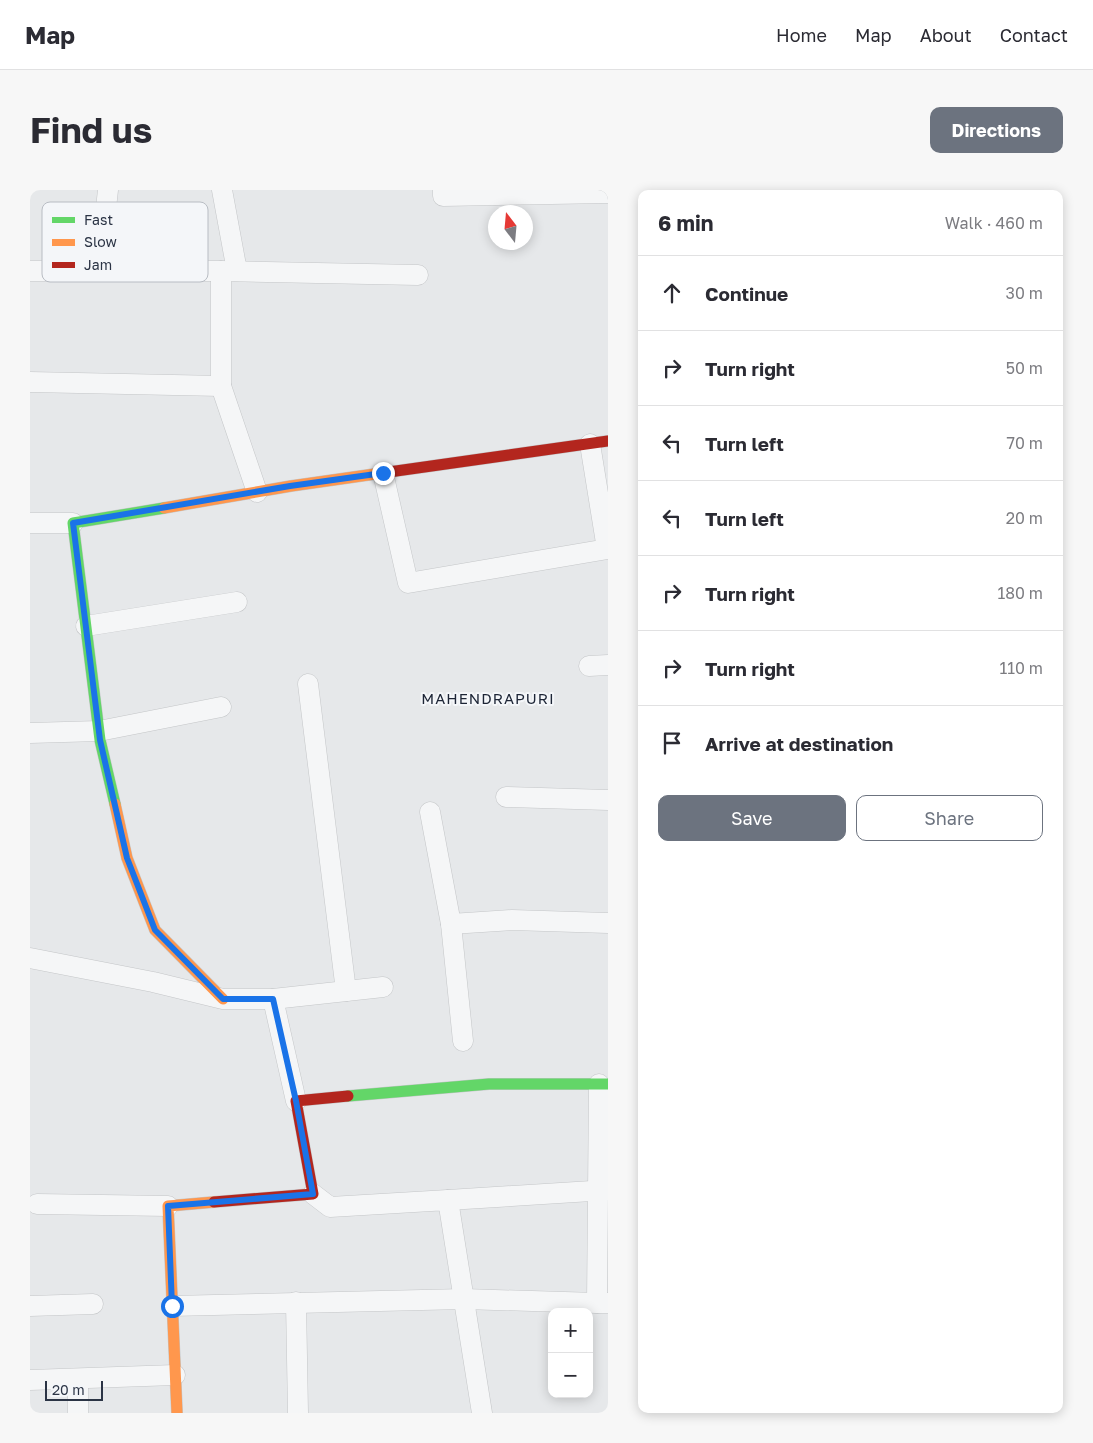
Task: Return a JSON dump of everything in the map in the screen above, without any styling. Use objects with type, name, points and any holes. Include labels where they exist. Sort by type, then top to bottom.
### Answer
[{"type":"street","points":[[222,190],[229,271],[221,386],[257,492]]},
{"type":"street","points":[[443,190],[443,196],[608,193]]},
{"type":"street","points":[[208,271],[418,275]]},
{"type":"street","points":[[30,382],[221,386]]},
{"type":"street","points":[[30,523],[73,523],[257,492],[383,473],[599,442],[608,549],[408,583],[383,473]]},
{"type":"street","points":[[73,523],[99,731],[127,858],[155,930],[223,999]]},
{"type":"street","points":[[86,626],[237,602]]},
{"type":"street","points":[[308,684],[346,991]]},
{"type":"street","points":[[30,733],[99,731],[221,707]]},
{"type":"street","points":[[506,797],[608,800]]},
{"type":"street","points":[[430,812],[451,924],[463,1041]]},
{"type":"street","points":[[451,924],[512,920],[608,923]]},
{"type":"street","points":[[30,958],[153,982],[223,999],[273,999],[383,987]]},
{"type":"street","points":[[273,999],[296,1101],[313,1194]]},
{"type":"street","points":[[172,1306],[464,1299],[603,1303],[604,1084],[489,1084],[296,1101]]},
{"type":"street","points":[[37,1204],[168,1206],[313,1194],[330,1207],[603,1190]]},
{"type":"street","points":[[448,1200],[482,1413]]},
{"type":"street","points":[[168,1206],[177,1413]]},
{"type":"street","points":[[296,1302],[298,1413]]},
{"type":"street","points":[[30,1306],[93,1304]]},
{"type":"street","points":[[30,1380],[175,1376]]},
{"type":"street","points":[[78,1379],[78,1413]]},
{"type":"traffic: fast","points":[[115,804],[100,740],[73,523],[164,508]]},
{"type":"traffic: fast","points":[[348,1096],[489,1084],[608,1084]]},
{"type":"traffic: slow","points":[[164,508],[291,486],[382,473]]},
{"type":"traffic: slow","points":[[115,804],[127,858],[155,930],[223,999]]},
{"type":"traffic: slow","points":[[177,1413],[168,1206],[214,1202]]},
{"type":"traffic: jam","points":[[382,473],[608,441]]},
{"type":"traffic: jam","points":[[214,1202],[313,1194],[296,1101],[348,1096]]},
{"type":"district","name":"MAHENDRAPURI","points":[[488,698]]},
{"type":"route","points":[[172,1306],[168,1206],[313,1194],[296,1101],[273,999],[223,999],[155,930],[127,858],[100,740],[73,523],[290,486],[383,473]]}]
